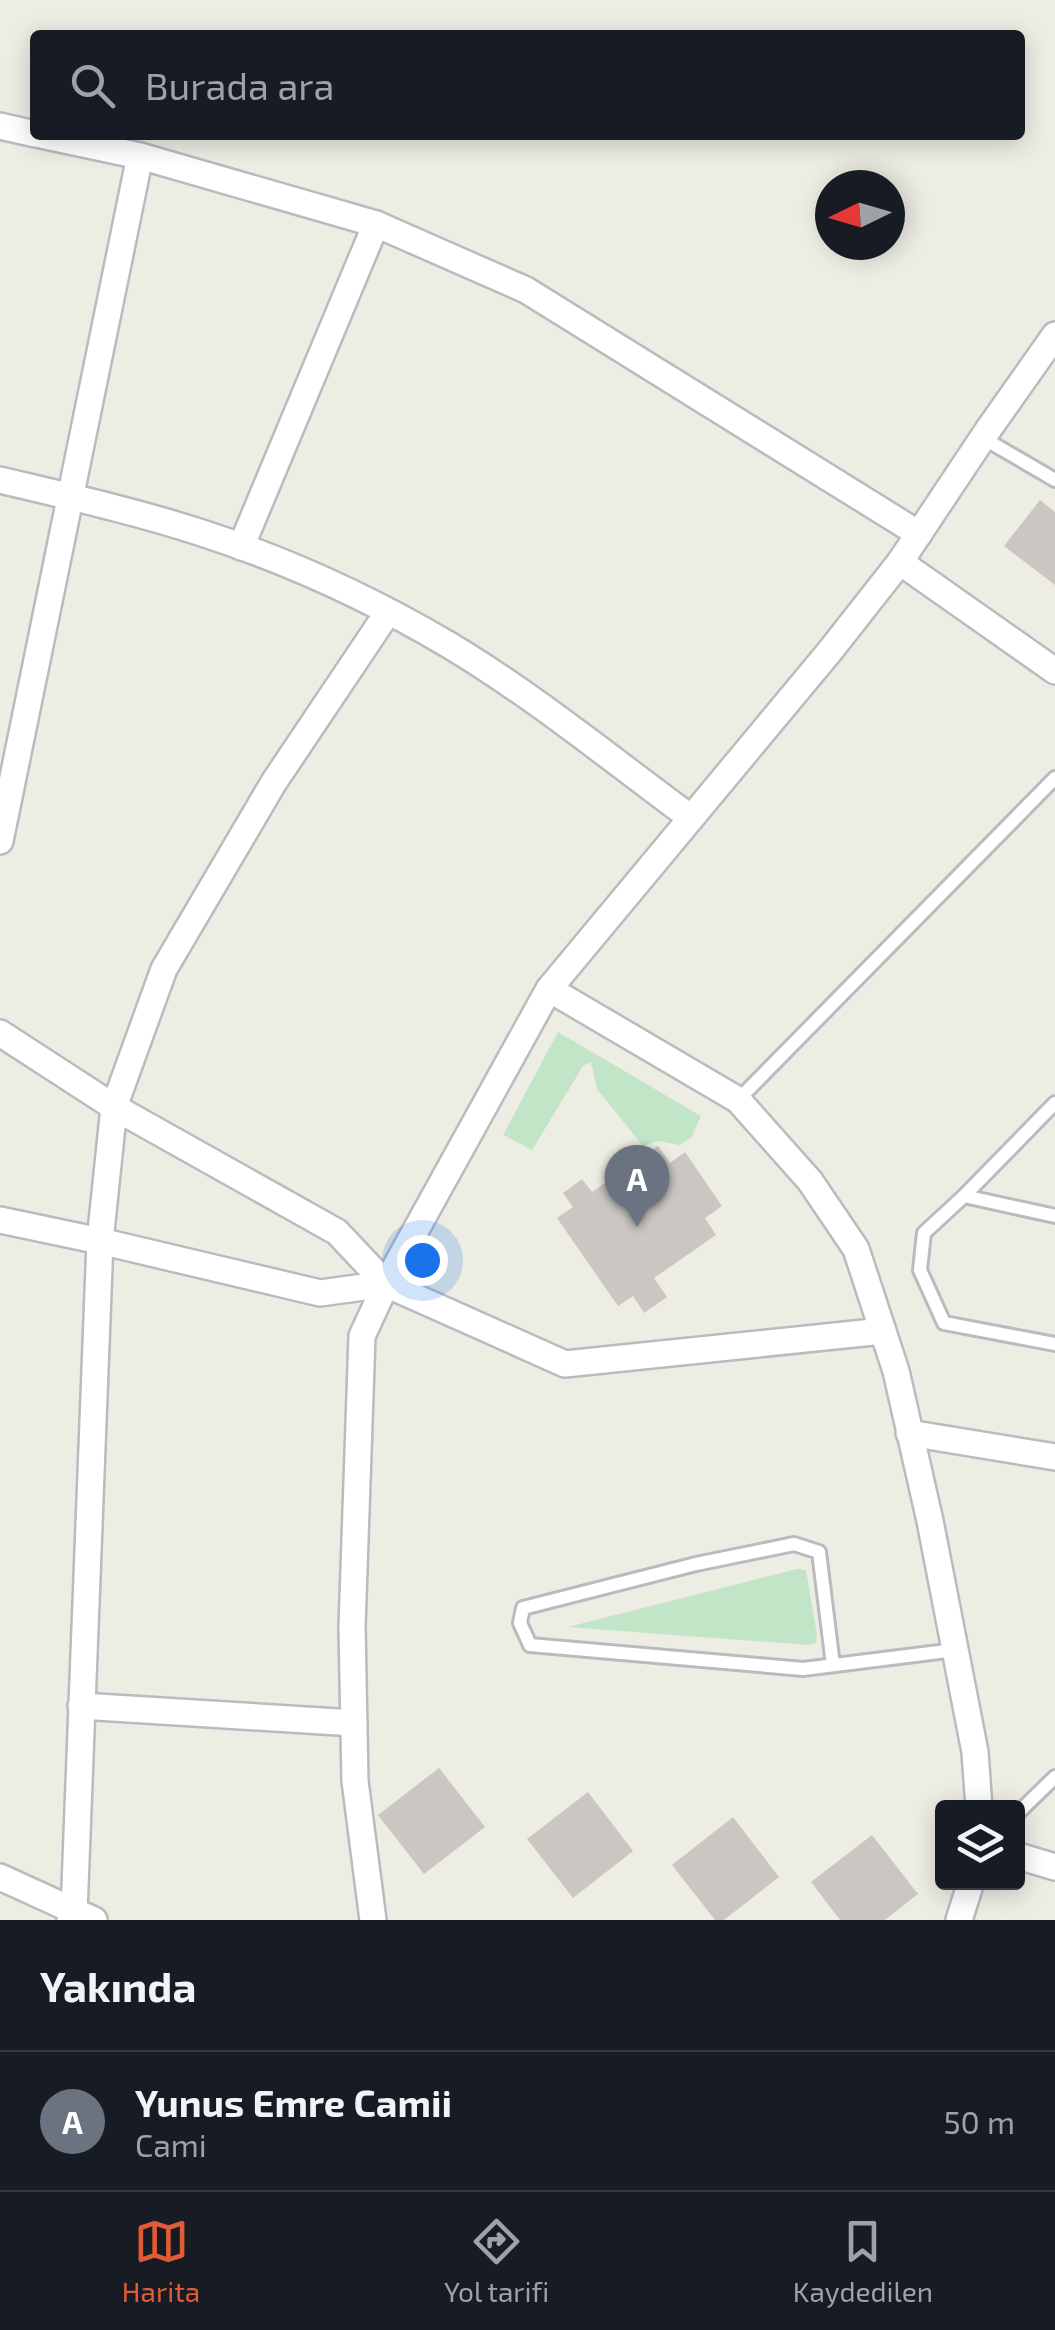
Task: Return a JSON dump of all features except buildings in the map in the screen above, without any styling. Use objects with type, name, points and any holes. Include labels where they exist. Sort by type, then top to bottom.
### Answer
[{"type":"street","points":[[0,126],[30,132]]},
{"type":"street","points":[[66,140],[140,156],[376,224],[526,290],[919,534]]},
{"type":"street","points":[[1,829],[140,156]]},
{"type":"street","points":[[241,547],[376,224]]},
{"type":"street","points":[[374,1920],[354,1781],[352,1627],[362,1336],[386,1284],[549,989],[900,562],[1055,335]]},
{"type":"street","points":[[0,480],[152,518],[241,547],[327,582],[388,612],[504,680],[691,818]]},
{"type":"street","points":[[900,562],[1055,671]]},
{"type":"street","points":[[0,1877],[80,1917],[81,1706],[100,1241],[114,1107],[164,969],[274,782],[388,612]]},
{"type":"street","points":[[549,989],[738,1100],[810,1181],[856,1248],[896,1370],[930,1520],[975,1752],[979,1800]]},
{"type":"street","points":[[0,1033],[114,1107],[337,1232],[386,1284],[565,1364],[883,1331]]},
{"type":"street","points":[[0,1220],[320,1293],[386,1284]]},
{"type":"street","points":[[909,1433],[1055,1457]]},
{"type":"street","points":[[81,1706],[354,1723]]},
{"type":"street","points":[[1025,1858],[1055,1867]]},
{"type":"street","points":[[959,1920],[968,1890]]},
{"type":"lane","points":[[983,438],[1055,480]]},
{"type":"lane","points":[[738,1100],[1055,778]]},
{"type":"lane","points":[[1055,1103],[924,1232],[920,1270],[944,1324],[1055,1344]]},
{"type":"lane","points":[[964,1196],[1055,1216]]},
{"type":"lane","points":[[833,1664],[820,1552],[794,1544],[696,1564],[523,1608],[520,1624],[530,1646],[803,1670],[955,1650]]},
{"type":"lane","points":[[1025,1805],[1055,1777]]},
{"type":"green space","points":[[558,1032],[701,1116],[692,1137],[680,1145],[658,1141],[643,1146],[597,1089],[591,1062],[583,1066],[532,1150],[503,1135]]},
{"type":"green space","points":[[797,1569],[806,1570],[816,1643],[568,1627]]},
{"type":"place","name":"Yunus Emre Camii","points":[[637,1227]]}]
